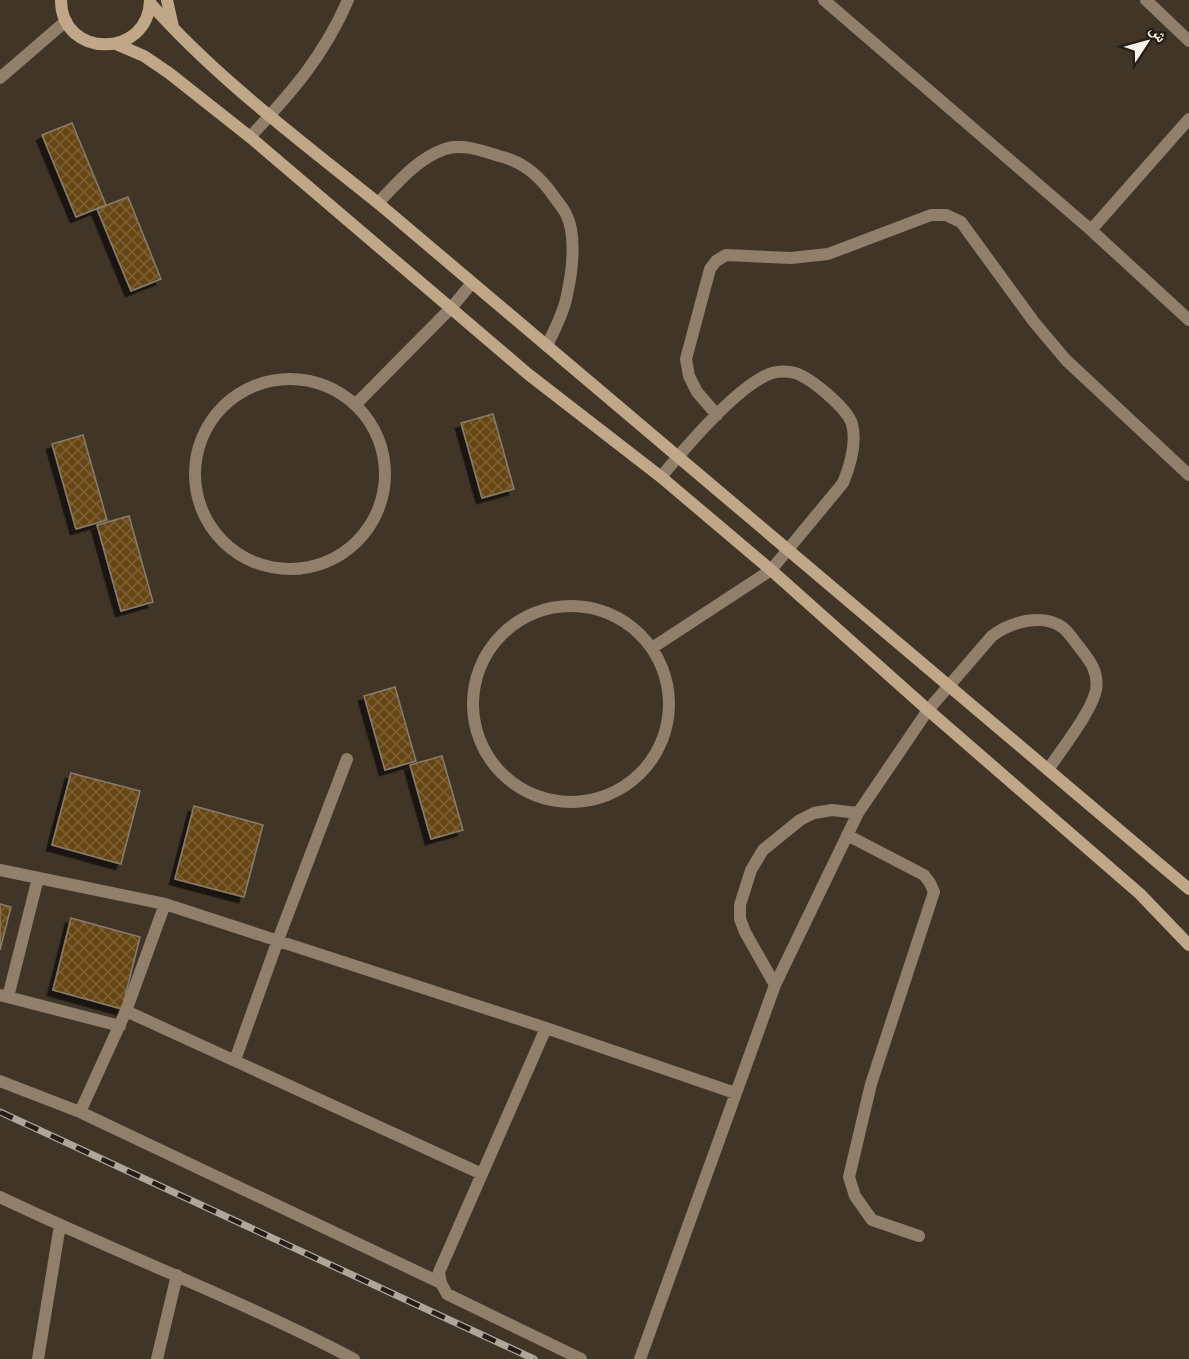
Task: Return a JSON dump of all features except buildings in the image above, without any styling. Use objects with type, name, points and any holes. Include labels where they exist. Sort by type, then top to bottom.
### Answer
[{"type":"main road","points":[[61,0],[61,8],[66,21],[73,31],[93,43],[105,45],[116,44],[129,38],[140,29],[147,17],[150,2]]},
{"type":"main road","points":[[167,0],[174,31]]},
{"type":"main road","points":[[150,2],[174,31],[270,115],[947,686],[1187,885]]},
{"type":"main road","points":[[116,44],[157,64],[250,137],[528,374],[661,477],[771,570],[1140,894],[1189,945]]},
{"type":"street","points":[[250,137],[310,69],[322,51],[348,0]]},
{"type":"street","points":[[824,0],[1091,230],[1189,320]]},
{"type":"street","points":[[1146,0],[1189,41]]},
{"type":"street","points":[[0,78],[66,21]]},
{"type":"street","points":[[1091,230],[1189,119]]},
{"type":"street","points":[[378,204],[406,174],[445,148],[460,146],[512,159],[528,168],[546,186],[566,214],[573,248],[567,296],[546,346]]},
{"type":"street","points":[[717,415],[698,392],[689,376],[686,359],[710,269],[716,261],[726,255],[791,258],[828,254],[924,218],[946,215],[961,222],[1016,298],[1066,360],[1189,475]]},
{"type":"street","points":[[355,405],[452,308],[472,284]]},
{"type":"street","points":[[652,648],[771,570],[843,483],[850,466],[852,426],[847,413],[808,379],[792,372],[774,372],[760,379],[717,415],[661,477]]},
{"type":"street","points":[[302,379],[321,384],[339,393],[355,405],[368,420],[378,438],[385,477],[383,497],[376,516],[366,532],[352,547],[317,566],[297,570],[277,569],[258,564],[240,556],[224,544],[201,511],[194,472],[196,452],[203,433],[227,401],[262,382],[302,379]]},
{"type":"street","points":[[563,606],[583,606],[604,611],[622,620],[639,633],[652,648],[662,666],[668,686],[670,707],[667,727],[660,747],[649,764],[635,779],[618,791],[599,799],[579,803],[558,802],[538,797],[520,788],[503,776],[490,760],[480,742],[474,722],[472,701],[475,681],[482,661],[492,644],[524,617],[543,609],[563,606]]},
{"type":"street","points":[[640,1359],[775,985],[858,813],[928,710],[992,636],[1006,627],[1038,619],[1051,621],[1063,628],[1092,662],[1096,676],[1096,690],[1091,705],[1048,770]]},
{"type":"street","points":[[236,1060],[278,940],[347,759]]},
{"type":"street","points":[[775,985],[740,919],[740,905],[750,870],[763,850],[800,820],[814,813],[832,810],[858,813]]},
{"type":"street","points":[[847,835],[924,875],[934,892],[871,1084],[849,1177],[855,1196],[872,1220],[920,1236]]},
{"type":"street","points":[[0,870],[165,904],[546,1028],[735,1093]]},
{"type":"street","points":[[38,878],[4,996],[120,1026]]},
{"type":"street","points":[[80,1112],[120,1026],[165,904]]},
{"type":"street","points":[[126,1011],[482,1174]]},
{"type":"street","points":[[546,1028],[439,1272],[441,1283],[447,1294],[581,1359]]},
{"type":"street","points":[[0,1081],[80,1112],[441,1283]]},
{"type":"street","points":[[0,1197],[177,1275],[342,1356],[354,1359]]},
{"type":"street","points":[[38,1359],[60,1225]]},
{"type":"street","points":[[157,1359],[177,1275]]},
{"type":"railway","points":[[0,1112],[534,1359]]}]
